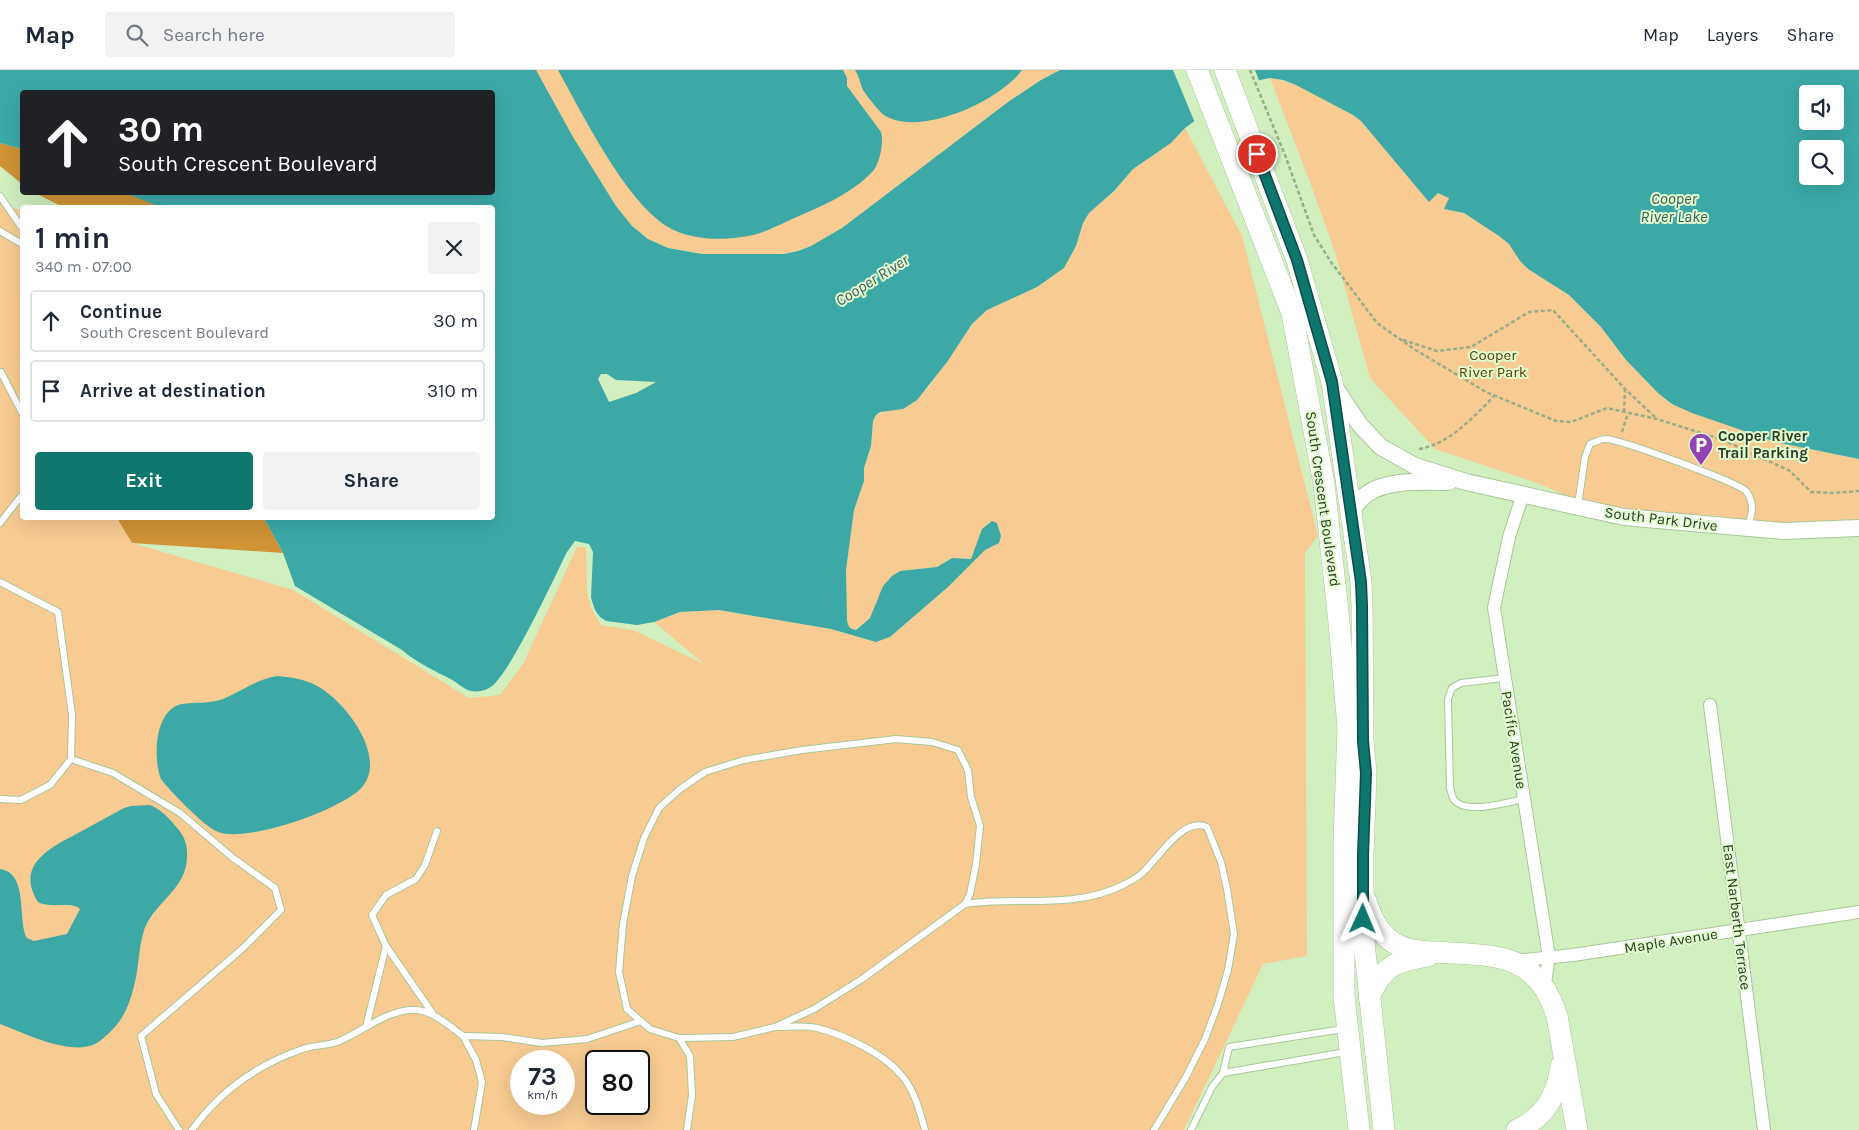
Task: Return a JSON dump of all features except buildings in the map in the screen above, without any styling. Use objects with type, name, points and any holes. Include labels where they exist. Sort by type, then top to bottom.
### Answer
[{"type":"highway","name":"South Crescent Boulevard","points":[[1197,70],[1292,313],[1324,484],[1339,622],[1348,728],[1344,842],[1354,890]]},
{"type":"highway","name":"South Crescent Boulevard","points":[[1224,70],[1297,260],[1332,382],[1362,606],[1363,741],[1366,773],[1363,855],[1354,890]]},
{"type":"highway","points":[[1354,890],[1389,940],[1401,947],[1414,951],[1492,956],[1521,965],[1534,975],[1550,999],[1557,1016],[1577,1130]]},
{"type":"highway","points":[[1354,890],[1363,933],[1383,1126]]},
{"type":"highway","points":[[1354,890],[1344,996],[1359,1128]]},
{"type":"highway","points":[[1369,997],[1378,977],[1385,970],[1410,959],[1442,953]]},
{"type":"highway","points":[[1517,1130],[1539,1116],[1548,1107],[1554,1097],[1559,1081],[1563,1056]]},
{"type":"street","name":"South Park Drive","points":[[1332,382],[1360,425],[1381,447],[1415,466],[1466,482],[1624,517],[1783,531],[1859,528]]},
{"type":"street","name":"South Park Drive","points":[[1350,512],[1368,493],[1381,486],[1416,482],[1466,482]]},
{"type":"street","name":"Pacific Avenue","points":[[1523,494],[1509,537],[1494,608],[1549,958],[1544,989]]},
{"type":"street","name":"East Narberth Terrace","points":[[1710,705],[1764,1130]]},
{"type":"street","name":"Maple Avenue","points":[[1512,961],[1583,954],[1859,912]]},
{"type":"lane","points":[[0,196],[20,225]]},
{"type":"lane","points":[[0,231],[20,243]]},
{"type":"lane","points":[[1,372],[20,409]]},
{"type":"lane","points":[[1578,507],[1585,458],[1590,444],[1606,439],[1688,465],[1742,486],[1750,499],[1753,512],[1748,528]]},
{"type":"lane","points":[[0,523],[20,498]]},
{"type":"lane","points":[[0,582],[58,612],[72,715],[71,759],[50,785],[21,800],[0,799]]},
{"type":"lane","points":[[1504,678],[1461,683],[1452,688],[1448,699],[1450,788],[1454,799],[1463,806],[1480,807],[1524,799]]},
{"type":"lane","points":[[896,739],[932,742],[958,750],[968,770],[971,797],[980,826],[976,864],[970,894],[965,904],[862,979],[814,1009],[775,1027],[734,1037],[679,1038],[650,1029],[641,1021],[627,1009],[620,972],[623,924],[632,876],[644,838],[659,808],[680,789],[706,772],[744,760],[802,750],[896,739]]},
{"type":"lane","points":[[71,759],[113,773],[180,813],[233,858],[275,888],[281,910],[242,949],[141,1036],[156,1094],[179,1130]]},
{"type":"lane","points":[[965,904],[1010,901],[1044,902],[1099,894],[1123,885],[1140,875],[1176,836],[1193,826],[1202,824],[1207,827],[1221,862],[1228,889],[1234,934],[1228,970],[1205,1039],[1186,1078],[1154,1130]]},
{"type":"lane","points":[[437,832],[425,865],[416,879],[386,895],[372,915],[386,946],[433,1014],[463,1036],[476,1060],[482,1082],[474,1130]]},
{"type":"lane","points":[[366,1027],[386,946]]},
{"type":"lane","points":[[192,1130],[221,1096],[244,1077],[270,1062],[302,1049],[335,1042],[385,1016],[411,1010],[433,1014]]},
{"type":"lane","points":[[463,1036],[502,1037],[542,1043],[587,1039],[641,1021]]},
{"type":"lane","points":[[775,1027],[816,1027],[850,1040],[878,1054],[903,1076],[916,1099],[925,1130]]},
{"type":"lane","points":[[1191,1130],[1212,1087],[1223,1073],[1229,1047],[1347,1028]]},
{"type":"lane","points":[[679,1038],[690,1056],[692,1095],[687,1130]]},
{"type":"lane","points":[[1223,1073],[1350,1052]]},
{"type":"path","points":[[1250,70],[1314,235],[1331,262],[1377,323],[1401,340],[1430,359],[1495,395],[1556,421],[1571,422],[1607,408],[1657,419],[1723,440],[1790,471],[1811,492],[1859,491]]},
{"type":"path","points":[[1401,340],[1437,351],[1471,347],[1529,312],[1553,310],[1624,389],[1657,419]]},
{"type":"path","points":[[1624,389],[1624,412]]},
{"type":"path","points":[[1416,450],[1427,448],[1448,438],[1477,414],[1495,395]]},
{"type":"path","points":[[1618,442],[1628,413]]},
{"type":"green space","points":[[536,70],[1060,70],[1008,102],[842,228],[811,246],[784,254],[702,254],[668,248],[648,239],[632,226],[616,206],[573,137]]},
{"type":"green space","name":"Cooper River Park","points":[[1270,78],[1302,88],[1323,98],[1361,121],[1429,201],[1438,193],[1450,198],[1445,209],[1464,213],[1509,244],[1520,261],[1528,269],[1569,295],[1601,327],[1626,360],[1658,393],[1672,404],[1776,442],[1859,459],[1859,528],[1606,513],[1537,483],[1435,449],[1370,378],[1335,252]]},
{"type":"green space","points":[[1185,128],[1242,236],[1318,536],[1305,553],[1307,956],[1263,964],[1184,1130],[0,1130],[0,203],[20,210],[20,520],[118,520],[132,543],[293,590],[469,698],[500,695],[523,664],[577,547],[586,547],[587,591],[591,608],[601,625],[633,630],[704,664],[654,622],[680,612],[719,610],[831,629],[876,642],[890,637],[948,587],[985,550],[999,543],[999,533],[997,525],[991,521],[982,529],[971,559],[952,558],[937,567],[900,571],[892,576],[870,618],[855,630],[850,628],[847,620],[846,570],[854,510],[864,481],[864,468],[871,446],[873,421],[876,415],[927,389],[972,324],[987,310],[1037,287],[1064,268],[1076,246],[1083,223],[1089,213],[1114,191],[1133,169],[1171,143]]},
{"type":"shaded area","points":[[0,143],[20,148],[20,182],[0,166]]},
{"type":"shaded area","points":[[39,195],[130,195],[158,205],[59,205]]},
{"type":"shaded area","points":[[118,520],[265,520],[283,553],[132,543]]},
{"type":"water","name":"Cooper River Lake","points":[[0,70],[536,70],[573,137],[616,206],[632,226],[648,239],[668,248],[702,254],[784,254],[811,246],[842,228],[1008,102],[1060,70],[1859,70],[1859,459],[1776,442],[1692,413],[1672,404],[1658,393],[1626,360],[1601,327],[1569,295],[1528,269],[1520,261],[1509,244],[1464,213],[1444,209],[1449,198],[1438,193],[1429,202],[1361,121],[1296,85],[1270,78],[1260,80],[1236,91],[1185,128],[1171,143],[1133,169],[1114,191],[1089,213],[1083,223],[1076,246],[1064,268],[1037,287],[987,310],[972,324],[947,362],[917,400],[903,409],[880,412],[876,415],[873,421],[871,446],[864,468],[864,481],[854,510],[846,570],[847,620],[850,628],[856,630],[870,618],[883,586],[892,576],[900,571],[937,567],[952,558],[971,559],[982,529],[992,521],[997,523],[1001,536],[999,543],[985,550],[948,587],[890,637],[876,642],[831,629],[719,610],[680,612],[654,622],[637,625],[606,621],[595,610],[591,598],[593,552],[589,544],[575,541],[567,552],[531,626],[508,666],[489,688],[471,691],[421,663],[295,586],[283,553],[265,520],[495,520],[495,205],[155,205],[130,195],[495,195],[495,90],[20,90],[20,148],[0,143]],"holes":[[[601,374],[607,374],[616,380],[656,382],[636,393],[609,402],[598,379]]]},
{"type":"water","points":[[558,70],[843,70],[847,78],[847,86],[881,132],[881,152],[873,171],[855,187],[822,206],[766,231],[753,235],[721,239],[688,235],[668,227],[652,215],[636,198],[606,155]]},
{"type":"water","points":[[855,70],[1022,70],[1011,82],[978,104],[958,113],[917,122],[899,121],[884,115],[863,90]]},
{"type":"water","points":[[277,676],[308,682],[328,693],[339,703],[350,716],[366,744],[370,759],[369,773],[363,786],[353,795],[316,814],[270,829],[248,833],[229,834],[216,831],[178,799],[161,779],[158,771],[157,748],[161,725],[166,715],[173,708],[182,704],[218,701],[256,682]]},
{"type":"water","points":[[150,805],[165,815],[182,834],[187,850],[186,866],[176,887],[147,923],[141,940],[137,973],[132,992],[126,1010],[120,1020],[99,1041],[85,1047],[73,1047],[47,1042],[0,1024],[0,869],[9,872],[19,888],[24,930],[27,938],[34,941],[67,934],[80,909],[72,906],[48,905],[38,902],[32,889],[30,877],[33,867],[40,858],[58,844],[124,808]]},
{"type":"pier","points":[[1173,70],[1255,70],[1260,83],[1237,93],[1195,123]]},
{"type":"place","name":"Cooper River Trail Parking","points":[[1701,466]]},
{"type":"route","points":[[1257,154],[1297,260],[1332,382],[1361,582],[1363,741],[1366,773],[1363,919]]},
{"type":"water label","name":"Cooper River","points":[[872,280]]}]
